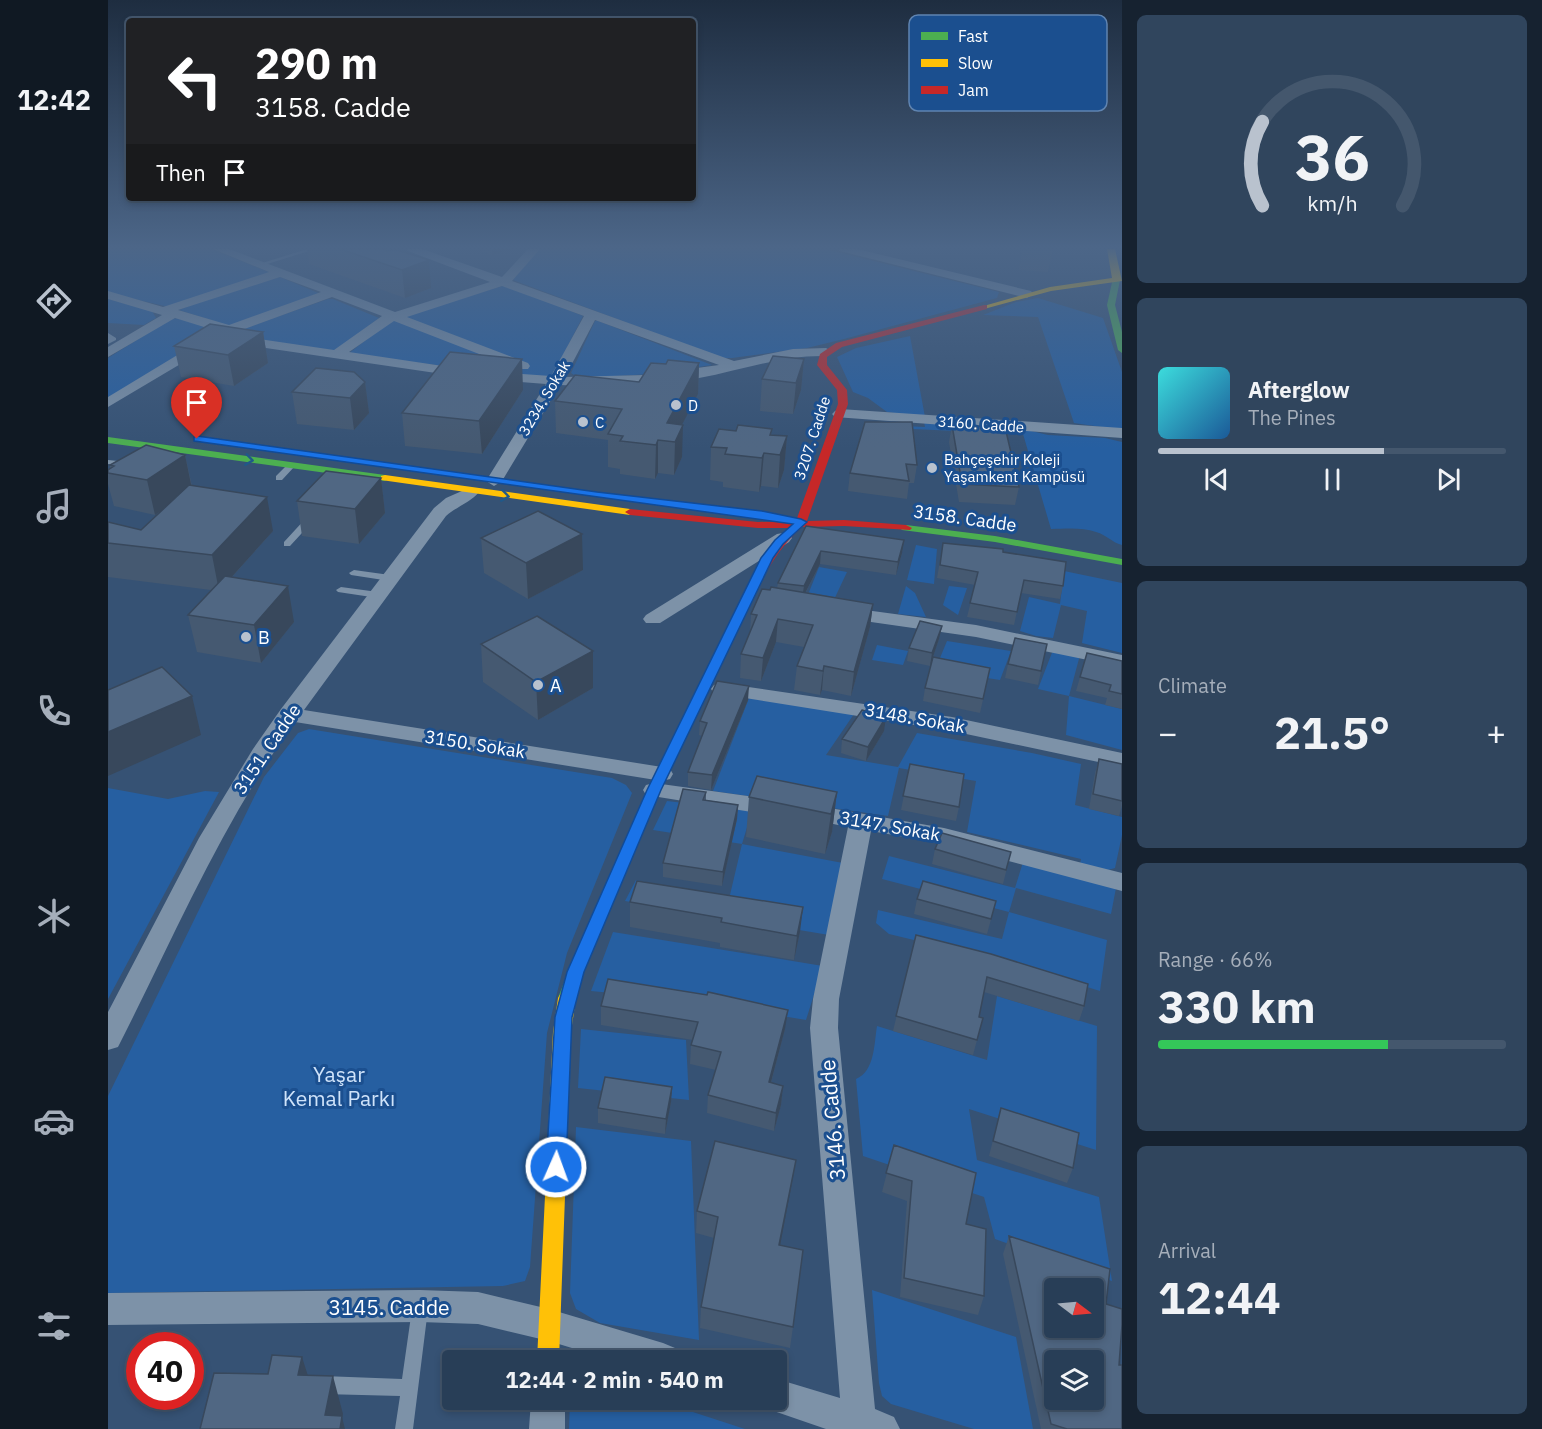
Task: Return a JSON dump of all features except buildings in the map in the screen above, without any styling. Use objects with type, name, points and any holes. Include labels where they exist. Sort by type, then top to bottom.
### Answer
[{"type":"street","points":[[108,353],[164,316]]},
{"type":"street","points":[[182,316],[230,330]]},
{"type":"street","points":[[108,403],[216,337],[269,316]]},
{"type":"street","points":[[388,316],[511,361],[555,382]]},
{"type":"street","points":[[334,356],[395,316]]},
{"type":"street","name":"3234. Sokak","points":[[494,481],[555,382],[590,316]]},
{"type":"street","points":[[596,316],[732,366]]},
{"type":"street","points":[[216,337],[442,371],[555,382],[674,376],[795,352],[826,352],[845,343],[946,316]]},
{"type":"street","points":[[1119,316],[1122,350]]},
{"type":"street","name":"3207. Cadde","points":[[801,522],[840,414],[844,395],[839,385],[822,365],[826,352]]},
{"type":"street","name":"3160. Cadde","points":[[840,414],[1122,433]]},
{"type":"street","name":"3158. Cadde","points":[[108,426],[801,522]]},
{"type":"street","name":"3158. Cadde","points":[[108,440],[291,466],[348,478],[758,525],[801,522],[890,526],[962,534],[1122,562]]},
{"type":"street","points":[[471,492],[494,481]]},
{"type":"street","name":"3151. Cadde","points":[[108,1039],[207,844],[236,794],[288,714],[440,512],[458,498],[471,492]]},
{"type":"street","points":[[549,1350],[563,1017],[576,972],[658,782],[770,552],[801,522]]},
{"type":"street","points":[[653,619],[784,537]]},
{"type":"street","points":[[747,600],[771,604]]},
{"type":"street","points":[[830,611],[967,630],[1122,661]]},
{"type":"street","name":"3148. Sokak","points":[[706,686],[952,724],[1122,760]]},
{"type":"street","name":"3150. Sokak","points":[[288,714],[658,782]]},
{"type":"street","name":"3147. Sokak","points":[[658,782],[966,841],[1122,882]]},
{"type":"street","name":"3146. Cadde","points":[[861,820],[826,999],[824,1020],[871,1425]]},
{"type":"street","name":"3145. Cadde","points":[[108,1309],[420,1306],[478,1308],[549,1325],[630,1350]]},
{"type":"street","points":[[787,1399],[871,1425]]},
{"type":"street","points":[[547,1429],[548,1410]]},
{"type":"lane","points":[[108,335],[114,339],[108,342]]},
{"type":"lane","points":[[108,462],[118,464],[110,474]]},
{"type":"lane","points":[[279,478],[291,466]]},
{"type":"lane","points":[[287,544],[318,511]]},
{"type":"lane","points":[[354,573],[384,587]]},
{"type":"lane","points":[[341,590],[384,587]]},
{"type":"lane","points":[[404,1429],[420,1306]]},
{"type":"lane","points":[[302,1384],[410,1388]]},
{"type":"green space","points":[[108,316],[155,316],[156,318],[144,325],[108,323]]},
{"type":"green space","points":[[197,316],[261,316],[230,326]]},
{"type":"green space","points":[[280,316],[373,316],[379,318],[335,351],[251,340],[234,332]]},
{"type":"green space","points":[[401,316],[583,316],[552,377],[539,378],[348,354],[389,322]]},
{"type":"green space","points":[[608,316],[931,316],[807,348],[721,358]]},
{"type":"green space","points":[[1002,316],[1095,316],[1103,318],[1122,372],[1122,430],[1074,423],[1038,317]]},
{"type":"green space","points":[[177,318],[219,330],[108,399],[108,358],[169,320]]},
{"type":"green space","points":[[595,321],[712,365],[652,374],[579,378],[571,373]]},
{"type":"green space","points":[[910,336],[925,417],[887,412],[868,398],[853,392],[837,357],[856,348]]},
{"type":"green space","points":[[902,420],[903,426],[925,427],[924,422],[1023,429],[1048,435],[1105,438],[1122,442],[1122,545],[1091,530],[1051,529],[1023,434],[867,427],[878,422]]},
{"type":"green space","points":[[916,545],[937,549],[934,584],[907,580]]},
{"type":"green space","points":[[819,567],[847,572],[831,606],[805,602]]},
{"type":"green space","points":[[1064,571],[1122,583],[1122,653],[1082,643],[1087,611],[1061,605],[1053,638],[1020,631],[1029,597],[1060,604]]},
{"type":"green space","points":[[906,586],[915,593],[926,617],[898,614]]},
{"type":"green space","points":[[949,586],[967,588],[958,615],[943,605]]},
{"type":"green space","points":[[947,641],[1011,651],[1000,680],[935,670]]},
{"type":"green space","points":[[877,645],[908,651],[903,665],[872,660]]},
{"type":"green space","points":[[1053,650],[1080,655],[1069,696],[1038,689]]},
{"type":"green space","points":[[1069,696],[1122,709],[1122,750],[1066,735]]},
{"type":"green space","points":[[749,698],[854,714],[826,755],[898,767],[917,733],[1081,764],[1075,805],[1122,817],[1122,835],[1115,868],[1108,870],[1080,864],[1081,859],[967,832],[976,781],[899,768],[888,816],[713,791]]},
{"type":"green space","name":"Yaşar Kemal Parkı","points":[[309,729],[612,778],[626,785],[632,793],[567,953],[547,1033],[530,1267],[525,1281],[503,1286],[108,1293],[108,1096],[264,777],[298,733]]},
{"type":"green space","points":[[108,788],[168,799],[205,791],[219,792],[108,999]]},
{"type":"green space","points":[[667,801],[752,811],[742,844],[653,830]]},
{"type":"green space","points":[[742,844],[843,863],[829,935],[625,901],[636,880],[729,899]]},
{"type":"green space","points":[[889,856],[1015,888],[1023,862],[1116,888],[1111,914],[1016,888],[1009,912],[882,879]]},
{"type":"green space","points":[[878,910],[1002,939],[1009,912],[1107,940],[1100,991],[1005,962],[889,934],[876,923]]},
{"type":"green space","points":[[613,932],[823,966],[806,1020],[693,1001],[591,991]]},
{"type":"green space","points":[[997,996],[1097,1026],[1096,1150],[969,1109],[977,1160],[1099,1197],[1112,1281],[995,1239],[984,1197],[863,1156],[856,1079],[867,1070],[870,1063],[877,1026],[987,1060]]},
{"type":"green space","points":[[581,1029],[686,1040],[689,1100],[578,1088]]},
{"type":"green space","points":[[576,1127],[691,1141],[699,1340],[600,1323],[576,1309],[570,1293]]},
{"type":"green space","points":[[872,1290],[1016,1337],[1033,1429],[974,1429],[891,1404],[882,1396],[879,1383]]},
{"type":"green space","points":[[570,1410],[687,1410],[745,1429],[569,1429]]},
{"type":"traffic: fast","points":[[1114,316],[1122,350]]},
{"type":"traffic: fast","points":[[108,440],[385,478]]},
{"type":"traffic: fast","points":[[906,528],[995,539],[1122,562]]},
{"type":"traffic: fast","points":[[567,998],[654,790],[738,617]]},
{"type":"traffic: slow","points":[[385,478],[630,512]]},
{"type":"traffic: slow","points":[[548,1350],[562,1032],[567,998]]},
{"type":"traffic: jam","points":[[738,617],[767,558],[779,542],[801,522],[843,404],[842,390],[822,365],[823,356],[839,345],[951,316]]},
{"type":"traffic: jam","points":[[630,512],[758,525],[844,523],[906,528]]},
{"type":"place","name":"D","points":[[676,405]]},
{"type":"place","name":"C","points":[[583,422]]},
{"type":"place","name":"Bahçeşehir Koleji Yaşamkent Kampüsü","points":[[932,468]]},
{"type":"place","name":"B","points":[[246,637]]},
{"type":"place","name":"A","points":[[538,685]]},
{"type":"route","points":[[197,439],[801,522],[779,542],[767,558],[654,790],[576,972],[563,1017],[556,1167]]}]
